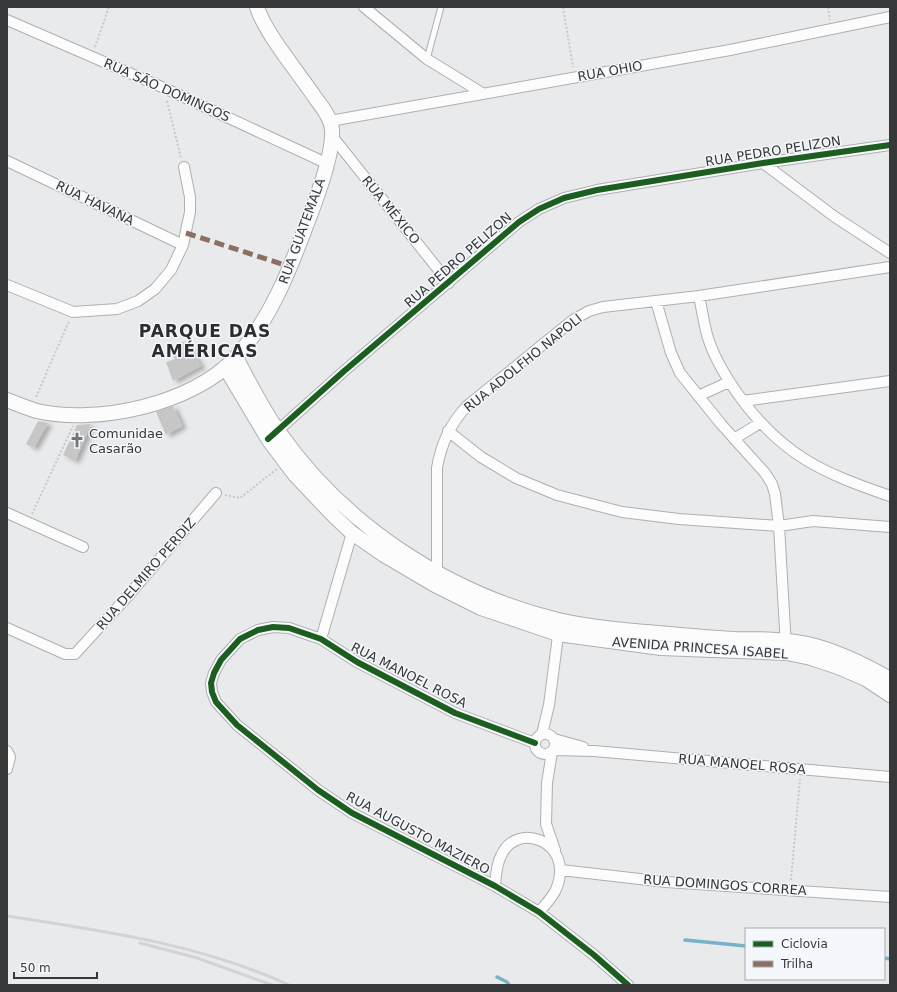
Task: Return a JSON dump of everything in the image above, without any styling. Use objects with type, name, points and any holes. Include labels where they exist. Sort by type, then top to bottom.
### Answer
[{"type":"main road","points":[[257,7],[266,27],[328,116]]},
{"type":"main road","name":"RUA GUATEMALA","points":[[7,400],[36,410],[78,415],[124,411],[159,403],[193,389],[231,363],[266,317],[283,285],[316,199],[326,163],[332,136],[328,116]]},
{"type":"main road","name":"AVENIDA PRINCESA ISABEL","points":[[231,363],[273,435],[286,463],[324,506],[352,533],[384,556],[435,585],[481,608],[558,634],[661,648],[786,647],[807,644],[835,652],[860,662],[890,679]]},
{"type":"main road","name":"AVENIDA PRINCESA ISABEL","points":[[273,435],[353,516],[382,538],[437,572],[521,609],[560,620],[632,630],[718,638],[786,647],[811,658],[838,667],[866,680],[890,695]]},
{"type":"street","points":[[364,7],[427,58],[482,93]]},
{"type":"street","name":"RUA OHIO","points":[[328,116],[575,78],[730,50],[890,17]]},
{"type":"street","name":"RUA SÃO DOMINGOS","points":[[7,20],[164,88],[326,163]]},
{"type":"street","name":"RUA MÉXICO","points":[[332,136],[449,283]]},
{"type":"street","name":"RUA PEDRO PELIZON","points":[[273,435],[343,372],[520,222],[539,209],[564,198],[597,190],[763,163],[890,146]]},
{"type":"street","name":"RUA HAVANA","points":[[7,160],[183,245]]},
{"type":"street","points":[[763,163],[835,217],[890,253]]},
{"type":"street","points":[[7,285],[73,312],[117,309],[138,301],[155,289],[171,270],[183,245],[190,212],[190,197],[184,167]]},
{"type":"street","name":"RUA ADOLFHO NAPOLI","points":[[437,572],[437,468],[440,452],[448,431],[457,416],[467,406],[573,320],[589,311],[603,307],[699,296],[890,267]]},
{"type":"street","points":[[699,296],[708,338],[729,382],[760,423],[779,442],[799,457],[844,480],[890,496]]},
{"type":"street","points":[[656,301],[671,353],[680,373],[772,484],[775,494],[779,526],[786,647]]},
{"type":"street","points":[[743,401],[890,381]]},
{"type":"street","points":[[698,396],[729,382]]},
{"type":"street","points":[[734,439],[760,423]]},
{"type":"street","points":[[448,431],[481,457],[516,478],[557,495],[622,512],[679,519],[779,526],[813,521],[890,527]]},
{"type":"street","name":"RUA DELMIRO PERDIZ","points":[[7,628],[65,654],[75,654],[128,597],[216,494]]},
{"type":"street","points":[[7,512],[28,523],[83,547]]},
{"type":"street","points":[[321,639],[352,533]]},
{"type":"street","points":[[547,783],[540,753],[536,749],[544,738],[560,620]]},
{"type":"street","name":"RUA AUGUSTO MAZIERO","points":[[321,639],[289,628],[273,627],[258,630],[240,639],[221,660],[214,673],[211,683],[212,692],[216,702],[237,725],[318,790],[352,813],[495,886],[540,912],[594,955],[628,985]]},
{"type":"street","name":"RUA MANOEL ROSA","points":[[321,639],[357,662],[422,698],[493,728],[544,738],[594,751]]},
{"type":"street","points":[[540,912],[557,887],[561,870],[546,824],[547,783],[553,751],[556,744],[544,738]]},
{"type":"street","name":"RUA MANOEL ROSA","points":[[540,753],[545,754],[553,751],[594,751],[890,777]]},
{"type":"street","points":[[7,769],[9,754]]},
{"type":"street","points":[[495,886],[501,854],[516,840],[540,833],[546,824]]},
{"type":"street","points":[[527,838],[538,839],[548,844],[556,853]]},
{"type":"street","name":"RUA DOMINGOS CORREA","points":[[561,870],[666,882],[890,897]]},
{"type":"lane","points":[[427,58],[441,7]]},
{"type":"path","points":[[92,56],[109,7]]},
{"type":"path","points":[[563,7],[575,78]]},
{"type":"path","points":[[828,7],[831,28]]},
{"type":"path","points":[[164,88],[177,148],[184,167]]},
{"type":"path","points":[[39,390],[73,312]]},
{"type":"path","points":[[28,523],[78,415]]},
{"type":"path","points":[[216,494],[240,498],[286,463]]},
{"type":"path","points":[[790,890],[801,769]]},
{"type":"building","points":[[185,341],[201,366],[173,381],[166,362],[175,359],[169,348]]},
{"type":"building","points":[[173,406],[182,426],[166,435],[156,412]]},
{"type":"building","points":[[38,421],[48,423],[34,448],[26,444]]},
{"type":"building","name":"Comunidae Casarão","points":[[91,424],[75,461],[63,455],[77,425]]},
{"type":"waterway","points":[[685,940],[745,946]]},
{"type":"waterway","points":[[885,958],[890,959]]},
{"type":"waterway","points":[[497,977],[507,982],[509,985]]},
{"type":"railway","points":[[7,916],[79,927],[186,949],[221,959],[289,985]]},
{"type":"railway","points":[[140,943],[197,958],[272,985]]},
{"type":"marked path","points":[[186,233],[291,267]]},
{"type":"cycle path","points":[[268,439],[343,372],[519,222],[539,209],[564,198],[597,190],[763,163],[890,145]]},
{"type":"cycle path","points":[[535,743],[455,713],[357,662],[321,639],[289,628],[273,627],[258,630],[240,639],[221,660],[214,673],[211,683],[212,692],[216,702],[237,725],[318,790],[352,813],[495,886],[539,912],[594,955],[628,985]]},
{"type":"place","name":"Comunidae Casarão","points":[[77,440]]},
{"type":"district","name":"PARQUE DAS AMÉRICAS","points":[[205,341]]}]
